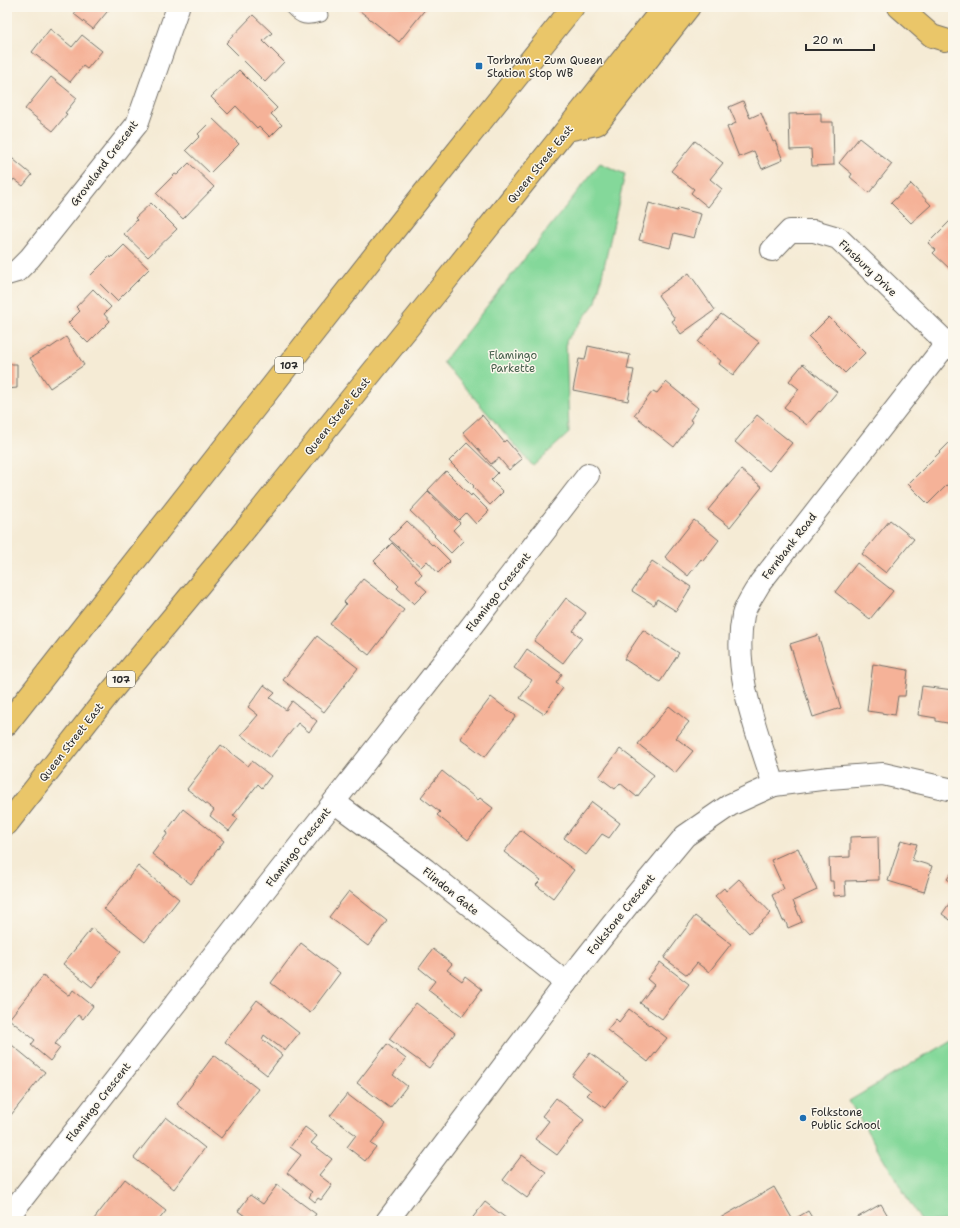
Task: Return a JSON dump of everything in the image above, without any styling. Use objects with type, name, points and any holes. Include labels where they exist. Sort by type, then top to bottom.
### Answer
[{"type":"main road","name":"107","points":[[7,724],[398,225],[573,7]]},
{"type":"main road","name":"Queen Street East","points":[[7,824],[109,694],[244,531],[567,130],[664,7]]},
{"type":"main road","points":[[567,130],[597,124],[689,7]]},
{"type":"main road","points":[[899,7],[932,36],[945,40]]},
{"type":"street","name":"Groveland Crescent","points":[[7,274],[17,271],[30,258],[137,124],[178,7]]},
{"type":"street","name":"Finsbury Drive","points":[[772,250],[790,231],[814,231],[838,238],[950,346]]},
{"type":"street","name":"Fernbank Road","points":[[774,785],[746,694],[740,648],[743,614],[760,583],[950,346]]},
{"type":"street","name":"Flamingo Crescent","points":[[7,1218],[334,802],[588,475]]},
{"type":"street","name":"Folkstone Crescent","points":[[387,1221],[566,983],[685,836],[730,805],[774,785],[829,778],[883,774],[953,790]]},
{"type":"street","name":"Flindon Gate","points":[[334,802],[426,870],[566,983]]},
{"type":"lane","points":[[292,7],[300,16],[310,18],[321,16],[311,7]]},
{"type":"green space","name":"Flamingo Parkette","points":[[600,163],[625,174],[596,302],[566,341],[569,433],[533,466],[443,362]]},
{"type":"green space","points":[[953,1039],[953,1221],[921,1221],[849,1101]]},
{"type":"building","points":[[79,7],[111,7],[93,29],[74,14]]},
{"type":"building","points":[[355,7],[427,7],[399,42]]},
{"type":"building","points":[[253,15],[272,33],[263,41],[284,62],[265,82],[226,43]]},
{"type":"building","points":[[50,29],[72,47],[82,35],[102,51],[87,69],[83,66],[70,82],[32,52]]},
{"type":"building","points":[[239,70],[277,108],[271,114],[282,125],[270,137],[259,126],[257,128],[236,106],[228,114],[211,97]]},
{"type":"building","points":[[51,77],[77,98],[65,113],[67,114],[53,131],[25,109]]},
{"type":"building","points":[[743,101],[750,118],[761,113],[773,142],[775,141],[783,160],[762,169],[754,151],[739,157],[727,127],[736,123],[729,107]]},
{"type":"building","points":[[821,113],[821,122],[833,122],[834,165],[812,166],[811,149],[790,150],[789,114]]},
{"type":"building","points":[[213,119],[239,144],[210,173],[186,150],[200,136],[198,134]]},
{"type":"building","points":[[859,138],[892,164],[869,193],[850,177],[852,174],[839,163]]},
{"type":"building","points":[[695,141],[723,163],[710,179],[722,189],[708,207],[691,193],[694,189],[671,171]]},
{"type":"building","points":[[7,154],[32,175],[23,186],[14,179],[7,188]]},
{"type":"building","points":[[189,163],[214,187],[183,219],[156,193],[175,174],[177,175]]},
{"type":"building","points":[[911,184],[931,205],[911,223],[891,203]]},
{"type":"building","points":[[151,203],[177,229],[148,257],[124,234],[137,220],[135,218]]},
{"type":"building","points":[[649,203],[677,211],[678,208],[701,214],[694,238],[674,233],[670,248],[639,240]]},
{"type":"building","points":[[953,218],[953,268],[951,270],[933,253],[936,250],[928,243]]},
{"type":"building","points":[[124,245],[149,269],[117,301],[91,275],[110,256],[111,258]]},
{"type":"building","points":[[689,273],[715,310],[681,334],[672,321],[675,319],[658,295]]},
{"type":"building","points":[[93,289],[111,307],[104,314],[110,321],[88,343],[68,323],[80,311],[76,307]]},
{"type":"building","points":[[721,314],[759,342],[733,375],[719,364],[721,361],[698,342]]},
{"type":"building","points":[[829,317],[865,353],[845,373],[809,337]]},
{"type":"building","points":[[66,337],[84,365],[50,388],[30,358],[49,347],[50,348]]},
{"type":"building","points":[[588,346],[630,355],[627,369],[634,370],[628,401],[573,390],[579,359],[585,360]]},
{"type":"building","points":[[7,364],[17,364],[17,388],[7,389]]},
{"type":"building","points":[[803,364],[837,392],[807,425],[784,407],[799,389],[789,381]]},
{"type":"building","points":[[666,382],[698,408],[690,420],[693,422],[674,447],[634,415],[653,391],[657,393]]},
{"type":"building","points":[[482,415],[504,442],[506,440],[522,459],[509,470],[499,458],[491,464],[463,432]]},
{"type":"building","points":[[757,415],[792,443],[769,471],[735,442]]},
{"type":"building","points":[[953,439],[953,479],[928,504],[908,484]]},
{"type":"building","points":[[467,443],[498,473],[491,480],[503,492],[490,505],[473,487],[474,486],[449,461]]},
{"type":"building","points":[[741,470],[762,487],[730,527],[708,510]]},
{"type":"building","points":[[446,471],[471,496],[472,494],[489,511],[476,524],[466,513],[459,520],[428,490]]},
{"type":"building","points":[[428,492],[460,523],[453,530],[463,541],[451,553],[410,511]]},
{"type":"building","points":[[694,520],[719,540],[703,561],[701,559],[688,576],[665,557]]},
{"type":"building","points":[[890,520],[914,539],[886,573],[862,554]]},
{"type":"building","points":[[407,521],[450,561],[438,573],[427,561],[421,567],[389,539]]},
{"type":"building","points":[[392,543],[422,574],[416,581],[427,591],[414,604],[397,588],[399,586],[374,561]]},
{"type":"building","points":[[652,561],[691,587],[676,611],[657,599],[654,605],[632,591]]},
{"type":"building","points":[[857,563],[893,591],[870,619],[835,592]]},
{"type":"building","points":[[363,579],[404,610],[369,655],[330,624],[346,604],[344,602]]},
{"type":"building","points":[[566,598],[586,613],[573,631],[582,638],[563,663],[534,641]]},
{"type":"building","points":[[643,630],[679,653],[660,682],[624,659]]},
{"type":"building","points":[[818,635],[841,708],[813,717],[790,644]]},
{"type":"building","points":[[317,636],[358,668],[324,712],[283,680]]},
{"type":"building","points":[[527,649],[562,674],[556,683],[563,688],[544,714],[520,698],[532,680],[514,668]]},
{"type":"building","points":[[873,664],[908,670],[905,696],[898,696],[895,715],[867,711]]},
{"type":"building","points":[[264,685],[275,693],[270,698],[286,710],[292,701],[317,721],[309,732],[298,723],[270,758],[241,735],[258,715],[248,707]]},
{"type":"building","points":[[922,686],[953,690],[953,724],[936,721],[936,718],[918,715]]},
{"type":"building","points":[[491,697],[516,716],[485,757],[460,738]]},
{"type":"building","points":[[669,706],[689,722],[676,738],[693,751],[675,773],[638,744]]},
{"type":"building","points":[[221,745],[248,766],[252,761],[271,776],[262,788],[258,784],[233,816],[238,819],[229,831],[210,816],[214,810],[187,789]]},
{"type":"building","points":[[620,749],[654,775],[637,797],[620,783],[615,789],[599,777]]},
{"type":"building","points":[[442,771],[478,800],[480,798],[493,808],[468,840],[437,815],[440,812],[421,797]]},
{"type":"building","points":[[592,802],[620,823],[609,838],[602,834],[586,855],[564,838]]},
{"type":"building","points":[[183,809],[224,841],[191,884],[152,854],[168,833],[166,832]]},
{"type":"building","points":[[521,830],[574,870],[553,898],[536,885],[541,880],[504,852]]},
{"type":"building","points":[[878,836],[879,880],[845,881],[846,895],[834,896],[833,881],[830,881],[829,858],[850,857],[850,837]]},
{"type":"building","points":[[901,840],[917,844],[912,860],[932,866],[924,892],[888,881]]},
{"type":"building","points":[[798,848],[817,890],[793,901],[802,922],[788,928],[785,920],[783,921],[772,895],[784,889],[771,860]]},
{"type":"building","points":[[138,866],[179,899],[145,942],[104,909]]},
{"type":"building","points":[[953,871],[953,883],[947,879]]},
{"type":"building","points":[[739,879],[771,913],[749,933],[715,896],[724,888],[726,891]]},
{"type":"building","points":[[349,891],[387,921],[368,946],[329,917]]},
{"type":"building","points":[[953,898],[953,922],[942,914]]},
{"type":"building","points":[[695,916],[731,944],[709,972],[697,963],[687,975],[664,958]]},
{"type":"building","points":[[92,928],[121,951],[92,987],[63,964]]},
{"type":"building","points":[[301,943],[340,973],[310,1013],[271,983]]},
{"type":"building","points":[[433,949],[452,964],[447,970],[462,981],[465,976],[482,989],[462,1016],[428,990],[435,981],[419,968]]},
{"type":"building","points":[[660,962],[689,984],[662,1019],[640,1003],[654,985],[647,979]]},
{"type":"building","points":[[43,976],[69,996],[73,990],[93,1006],[83,1019],[78,1015],[55,1044],[60,1048],[50,1061],[31,1045],[35,1040],[9,1019]]},
{"type":"building","points":[[257,1000],[299,1033],[285,1051],[264,1035],[262,1039],[282,1055],[267,1075],[225,1042]]},
{"type":"building","points":[[416,1003],[455,1033],[429,1068],[389,1039]]},
{"type":"building","points":[[629,1009],[667,1038],[648,1062],[607,1030],[616,1019],[619,1022]]},
{"type":"building","points":[[7,1041],[45,1072],[11,1115],[7,1112]]},
{"type":"building","points":[[387,1044],[406,1059],[393,1075],[407,1086],[390,1108],[357,1083]]},
{"type":"building","points":[[590,1053],[627,1080],[605,1108],[587,1095],[591,1091],[572,1076]]},
{"type":"building","points":[[214,1055],[258,1089],[221,1138],[177,1104]]},
{"type":"building","points":[[347,1094],[386,1124],[371,1144],[376,1147],[365,1161],[347,1147],[356,1135],[330,1116]]},
{"type":"building","points":[[556,1098],[584,1120],[557,1155],[535,1139],[549,1121],[542,1116]]},
{"type":"building","points":[[166,1117],[205,1148],[174,1189],[134,1158]]},
{"type":"building","points":[[305,1127],[317,1136],[311,1143],[332,1159],[319,1175],[332,1185],[321,1200],[318,1198],[315,1202],[309,1197],[312,1192],[287,1173],[301,1155],[290,1147]]},
{"type":"building","points":[[522,1155],[546,1172],[527,1198],[503,1180]]},
{"type":"building","points":[[125,1179],[166,1211],[158,1221],[96,1221],[94,1219]]},
{"type":"building","points":[[277,1185],[316,1214],[311,1221],[279,1221],[273,1217],[269,1221],[252,1221],[238,1211],[250,1195],[263,1204]]},
{"type":"building","points":[[774,1187],[793,1220],[808,1211],[814,1221],[715,1221]]},
{"type":"building","points":[[485,1202],[507,1219],[505,1221],[470,1221]]},
{"type":"building","points":[[881,1204],[891,1221],[851,1221]]},
{"type":"place","name":"Torbram - Zum Queen Station Stop WB","points":[[479,66]]},
{"type":"place","name":"Folkstone Public School","points":[[803,1118]]}]
